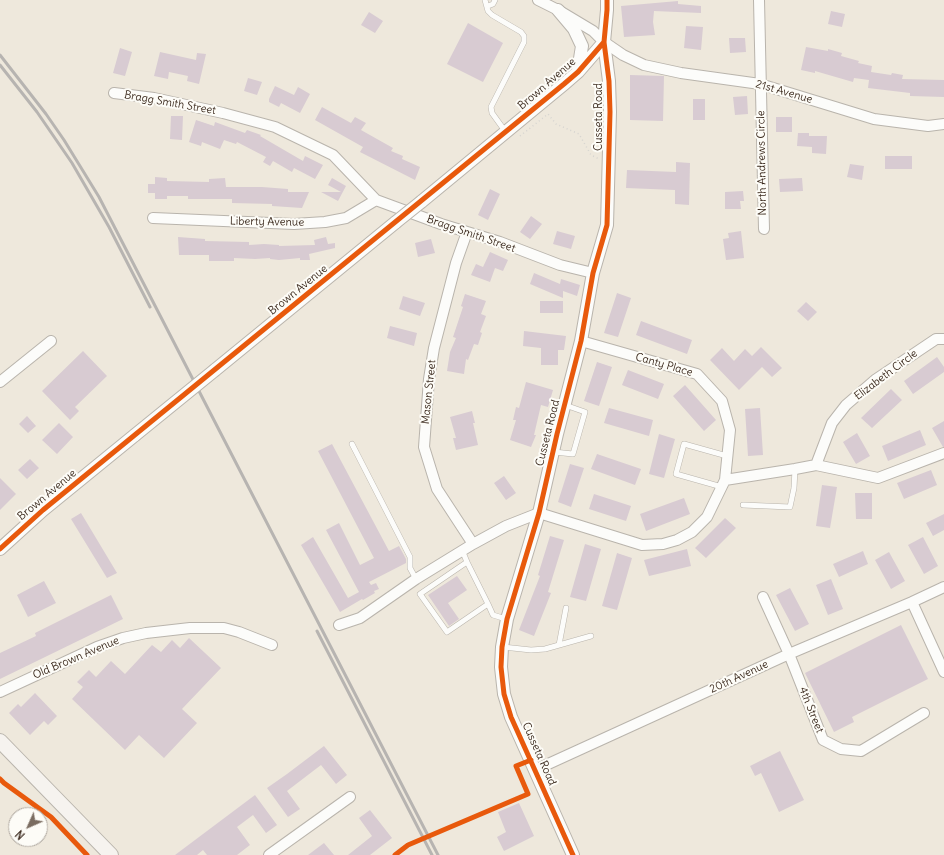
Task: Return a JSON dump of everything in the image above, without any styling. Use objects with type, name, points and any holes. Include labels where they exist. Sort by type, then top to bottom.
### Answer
[{"type":"main road","points":[[0,741],[110,855]]},
{"type":"street","name":"21st Avenue","points":[[538,0],[593,30],[604,42],[623,55],[644,65],[681,73],[760,84],[874,119],[928,126],[944,124]]},
{"type":"street","name":"Cusseta Road","points":[[573,855],[511,717],[504,694],[501,667],[502,647],[507,619],[539,513],[564,405],[581,341],[593,273],[607,225],[610,112],[609,81],[604,42],[607,0]]},
{"type":"street","name":"North Andrews Circle","points":[[759,0],[764,229]]},
{"type":"street","points":[[558,10],[574,29],[582,46],[578,72]]},
{"type":"street","name":"Brown Avenue","points":[[0,549],[43,510],[396,222],[511,135],[578,72],[604,42]]},
{"type":"street","name":"Bragg Smith Street","points":[[114,93],[154,98],[223,113],[275,127],[333,155],[376,200],[466,232],[500,242],[560,265],[593,273]]},
{"type":"street","name":"Liberty Avenue","points":[[152,218],[294,224],[325,222],[346,218],[376,200]]},
{"type":"street","name":"Mason Street","points":[[466,232],[456,263],[434,348],[429,379],[424,447],[437,489],[473,544]]},
{"type":"street","name":"Elizabeth Circle","points":[[816,465],[832,424],[846,405],[875,380],[936,339],[944,339]]},
{"type":"street","points":[[0,382],[51,340]]},
{"type":"street","name":"Canty Place","points":[[539,513],[642,545],[663,544],[677,540],[692,532],[707,517],[723,483],[728,456],[730,430],[722,401],[697,374],[581,341]]},
{"type":"street","points":[[723,483],[816,465],[878,478],[944,453]]},
{"type":"street","points":[[339,625],[360,618],[416,579],[462,550],[506,526],[539,513]]},
{"type":"street","name":"20th Avenue","points":[[535,770],[789,654],[944,587]]},
{"type":"street","name":"4th Street","points":[[763,597],[789,654],[823,740],[841,749],[861,751],[924,713]]},
{"type":"street","points":[[912,602],[944,672]]},
{"type":"street","name":"Old Brown Avenue","points":[[0,692],[97,647],[123,638],[146,633],[190,628],[224,628],[239,632],[272,645]]},
{"type":"street","points":[[269,855],[350,796]]},
{"type":"lane","points":[[485,0],[488,6],[488,11],[492,15],[524,36],[524,42],[492,102],[491,107],[492,113],[511,135]]},
{"type":"lane","points":[[488,6],[493,4],[495,0]]},
{"type":"lane","points":[[553,452],[573,454],[585,412],[564,405]]},
{"type":"lane","points":[[352,444],[410,557],[410,568],[416,579]]},
{"type":"lane","points":[[723,483],[676,474],[684,444],[728,456]]},
{"type":"lane","points":[[743,505],[790,507],[794,488],[795,470]]},
{"type":"lane","points":[[462,550],[493,615],[507,619]]},
{"type":"lane","points":[[467,562],[420,594],[447,632],[488,604]]},
{"type":"lane","points":[[559,645],[566,608]]},
{"type":"lane","points":[[502,647],[531,650],[545,649],[591,636]]},
{"type":"path","points":[[511,135],[525,133],[548,114],[556,124],[579,134],[591,155],[602,160]]},
{"type":"building","points":[[678,1],[678,4],[701,6],[701,13],[654,11],[653,22],[655,35],[624,37],[621,6]]},
{"type":"building","points":[[831,11],[845,14],[842,27],[828,24]]},
{"type":"building","points":[[369,12],[383,21],[375,33],[361,25]]},
{"type":"building","points":[[468,23],[503,43],[483,82],[447,64]]},
{"type":"building","points":[[686,26],[703,27],[701,50],[684,48]]},
{"type":"building","points":[[729,38],[745,38],[746,52],[730,53]]},
{"type":"building","points":[[806,47],[828,51],[828,49],[842,53],[841,56],[859,61],[858,63],[872,66],[871,72],[903,75],[902,79],[944,80],[944,97],[910,96],[910,93],[868,88],[869,80],[854,78],[853,82],[815,71],[815,73],[801,70]]},
{"type":"building","points":[[120,48],[132,52],[125,76],[113,73]]},
{"type":"building","points":[[160,52],[196,60],[197,53],[206,54],[199,84],[187,81],[188,76],[169,72],[168,79],[154,76]]},
{"type":"building","points":[[630,75],[664,76],[663,121],[630,120]]},
{"type":"building","points":[[248,78],[262,82],[257,95],[244,91]]},
{"type":"building","points":[[275,86],[294,95],[298,87],[310,94],[300,113],[281,103],[279,107],[269,102]]},
{"type":"building","points":[[747,96],[748,114],[735,115],[733,97]]},
{"type":"building","points":[[693,99],[705,99],[705,120],[693,120]]},
{"type":"building","points":[[322,107],[351,123],[355,117],[366,123],[361,130],[393,148],[391,151],[403,156],[402,159],[420,167],[415,180],[360,152],[363,147],[315,120]]},
{"type":"building","points":[[171,116],[183,116],[182,140],[170,139]]},
{"type":"building","points":[[776,117],[792,117],[792,132],[776,132]]},
{"type":"building","points":[[196,120],[214,126],[215,122],[245,133],[247,130],[261,135],[260,136],[303,161],[305,156],[323,165],[315,179],[294,168],[292,172],[273,161],[270,166],[263,162],[266,157],[237,142],[236,144],[224,140],[220,149],[202,142],[201,146],[189,142]]},
{"type":"building","points":[[798,133],[809,133],[809,136],[827,136],[826,154],[812,153],[812,147],[797,146]]},
{"type":"building","points":[[885,156],[912,156],[912,169],[885,169]]},
{"type":"building","points":[[676,162],[690,163],[689,205],[675,204],[675,190],[626,188],[627,170],[676,172]]},
{"type":"building","points":[[850,164],[864,166],[862,180],[847,177]]},
{"type":"building","points":[[155,177],[167,178],[167,181],[209,182],[209,179],[225,178],[226,187],[262,187],[288,189],[288,192],[309,192],[302,208],[272,206],[272,204],[232,203],[232,199],[188,199],[188,196],[167,196],[167,199],[155,199],[155,193],[148,193],[148,184],[155,184]]},
{"type":"building","points":[[332,178],[346,186],[338,201],[321,192],[341,192],[328,185]]},
{"type":"building","points":[[802,178],[803,191],[780,192],[779,179]]},
{"type":"building","points":[[490,189],[500,194],[488,220],[478,215]]},
{"type":"building","points":[[743,191],[744,201],[740,201],[741,209],[725,209],[725,192]]},
{"type":"building","points":[[531,216],[542,224],[530,239],[520,232]]},
{"type":"building","points":[[557,231],[575,236],[571,249],[553,244]]},
{"type":"building","points":[[741,231],[744,258],[726,260],[723,239],[729,238],[728,233]]},
{"type":"building","points":[[178,237],[205,239],[205,241],[249,242],[249,245],[264,244],[279,246],[315,245],[314,240],[326,237],[328,244],[335,243],[335,248],[309,254],[310,260],[300,260],[300,258],[279,260],[270,258],[234,258],[234,261],[209,261],[209,255],[179,255]]},
{"type":"building","points":[[431,239],[435,253],[418,257],[415,243]]},
{"type":"building","points":[[490,252],[508,260],[503,271],[495,268],[490,282],[471,275],[476,264],[483,267]]},
{"type":"building","points":[[534,273],[560,284],[561,279],[580,285],[577,296],[563,291],[563,298],[530,284]]},
{"type":"building","points":[[617,293],[631,298],[618,337],[604,333]]},
{"type":"building","points":[[465,294],[486,301],[481,314],[486,316],[480,332],[482,333],[478,345],[474,344],[468,360],[466,359],[464,374],[447,371],[450,352],[456,338],[453,337],[463,307],[461,306]]},
{"type":"building","points":[[403,296],[425,303],[420,316],[399,309]]},
{"type":"building","points":[[540,301],[563,301],[563,313],[540,313]]},
{"type":"building","points":[[806,302],[817,312],[808,321],[797,311]]},
{"type":"building","points":[[641,321],[692,340],[687,354],[636,335]]},
{"type":"building","points":[[390,326],[417,333],[414,346],[387,338]]},
{"type":"building","points":[[524,331],[566,336],[564,350],[558,350],[558,365],[541,365],[541,348],[523,346]]},
{"type":"building","points":[[761,347],[782,368],[772,377],[762,367],[739,390],[710,360],[722,348],[734,361],[745,349],[752,356]]},
{"type":"building","points":[[83,351],[107,376],[75,407],[79,411],[70,420],[42,391]]},
{"type":"building","points":[[937,357],[944,367],[944,372],[913,394],[904,381]]},
{"type":"building","points":[[597,362],[612,367],[599,406],[584,401]]},
{"type":"building","points":[[628,370],[664,384],[658,399],[622,385]]},
{"type":"building","points":[[526,382],[553,390],[548,407],[541,405],[534,435],[536,435],[531,447],[510,440],[516,420],[513,420],[516,407],[519,408]]},
{"type":"building","points":[[685,385],[716,420],[704,431],[673,396]]},
{"type":"building","points":[[891,389],[902,400],[872,428],[861,418]]},
{"type":"building","points":[[609,408],[653,420],[649,436],[604,423]]},
{"type":"building","points":[[760,408],[763,455],[748,456],[745,409]]},
{"type":"building","points":[[472,411],[478,445],[456,450],[453,438],[456,438],[450,417]]},
{"type":"building","points":[[27,416],[36,426],[28,433],[19,424]]},
{"type":"building","points":[[944,421],[944,447],[943,447],[932,428]]},
{"type":"building","points":[[59,423],[73,437],[57,454],[42,440]]},
{"type":"building","points":[[920,430],[926,445],[888,461],[882,446]]},
{"type":"building","points":[[857,433],[870,456],[856,464],[843,442]]},
{"type":"building","points":[[659,434],[675,439],[664,478],[649,474]]},
{"type":"building","points":[[332,444],[389,551],[399,546],[406,559],[406,563],[369,582],[371,585],[376,583],[379,589],[374,591],[375,593],[340,612],[301,545],[313,537],[348,598],[359,592],[326,530],[339,523],[360,565],[374,558],[318,451]]},
{"type":"building","points":[[597,454],[641,469],[635,485],[591,469]]},
{"type":"building","points":[[30,459],[39,468],[27,479],[18,470]]},
{"type":"building","points":[[570,464],[584,468],[571,507],[558,502]]},
{"type":"building","points":[[931,470],[937,485],[904,499],[897,483]]},
{"type":"building","points":[[504,476],[516,493],[506,500],[494,483]]},
{"type":"building","points":[[0,478],[16,494],[0,510]]},
{"type":"building","points":[[822,485],[837,487],[830,528],[816,526]]},
{"type":"building","points":[[855,493],[872,493],[872,519],[856,519]]},
{"type":"building","points":[[594,494],[631,506],[626,521],[589,509]]},
{"type":"building","points":[[684,498],[690,514],[646,531],[640,514]]},
{"type":"building","points":[[81,513],[117,573],[107,578],[71,519]]},
{"type":"building","points":[[944,514],[944,530],[933,536],[926,523]]},
{"type":"building","points":[[725,518],[736,528],[706,558],[695,548]]},
{"type":"building","points":[[550,536],[564,540],[548,592],[551,593],[534,636],[519,630],[540,576],[538,575]]},
{"type":"building","points":[[923,537],[938,566],[924,574],[908,545]]},
{"type":"building","points":[[585,544],[601,549],[586,601],[570,597]]},
{"type":"building","points":[[687,549],[691,566],[649,576],[644,560]]},
{"type":"building","points":[[863,551],[868,564],[839,577],[833,564]]},
{"type":"building","points":[[889,552],[905,581],[891,589],[875,560]]},
{"type":"building","points":[[617,553],[632,558],[617,610],[602,606]]},
{"type":"building","points":[[457,576],[467,590],[448,603],[459,619],[449,626],[428,595]]},
{"type":"building","points":[[831,579],[843,609],[828,615],[816,585]]},
{"type":"building","points":[[44,581],[56,603],[28,617],[17,595]]},
{"type":"building","points":[[790,588],[809,624],[795,631],[776,595]]},
{"type":"building","points":[[111,595],[123,619],[0,679],[0,653],[36,636],[35,633]]},
{"type":"building","points":[[901,625],[928,679],[852,717],[854,722],[834,732],[805,673]]},
{"type":"building","points":[[189,638],[221,668],[182,709],[197,723],[164,758],[139,735],[125,750],[72,699],[83,687],[77,682],[89,670],[96,677],[111,661],[125,674],[152,645],[161,652],[172,640],[180,648]]},
{"type":"building","points":[[35,693],[57,716],[48,725],[44,721],[30,735],[9,713],[18,704],[21,707]]},
{"type":"building","points":[[324,746],[347,775],[336,784],[321,765],[287,791],[300,809],[288,817],[267,788]]},
{"type":"building","points":[[780,751],[804,800],[779,812],[761,773],[755,776],[750,766]]},
{"type":"building","points":[[255,795],[277,825],[266,833],[253,815],[237,827],[250,845],[237,855],[207,855],[203,850],[197,855],[175,855]]},
{"type":"building","points":[[519,803],[534,836],[504,851],[497,837],[506,832],[498,812]]},
{"type":"building","points":[[370,810],[392,838],[370,855],[348,855],[372,836],[359,818]]},
{"type":"building","points":[[324,843],[334,855],[308,855]]},
{"type":"railway","points":[[0,55],[46,114],[99,197],[438,855]]},
{"type":"railway","points":[[0,65],[37,112],[72,163],[109,227],[150,307]]},
{"type":"railway","points":[[317,631],[432,855]]},
{"type":"cycle path","points":[[573,855],[511,717],[504,694],[501,667],[502,647],[507,619],[539,513],[557,434],[581,341],[593,273],[607,225],[610,112],[609,81],[604,42],[607,0]]},
{"type":"cycle path","points":[[0,549],[43,510],[564,84],[578,72],[604,42]]},
{"type":"cycle path","points":[[395,855],[408,845],[528,794],[516,766],[531,760]]},
{"type":"cycle path","points":[[0,779],[51,817],[87,855]]}]
